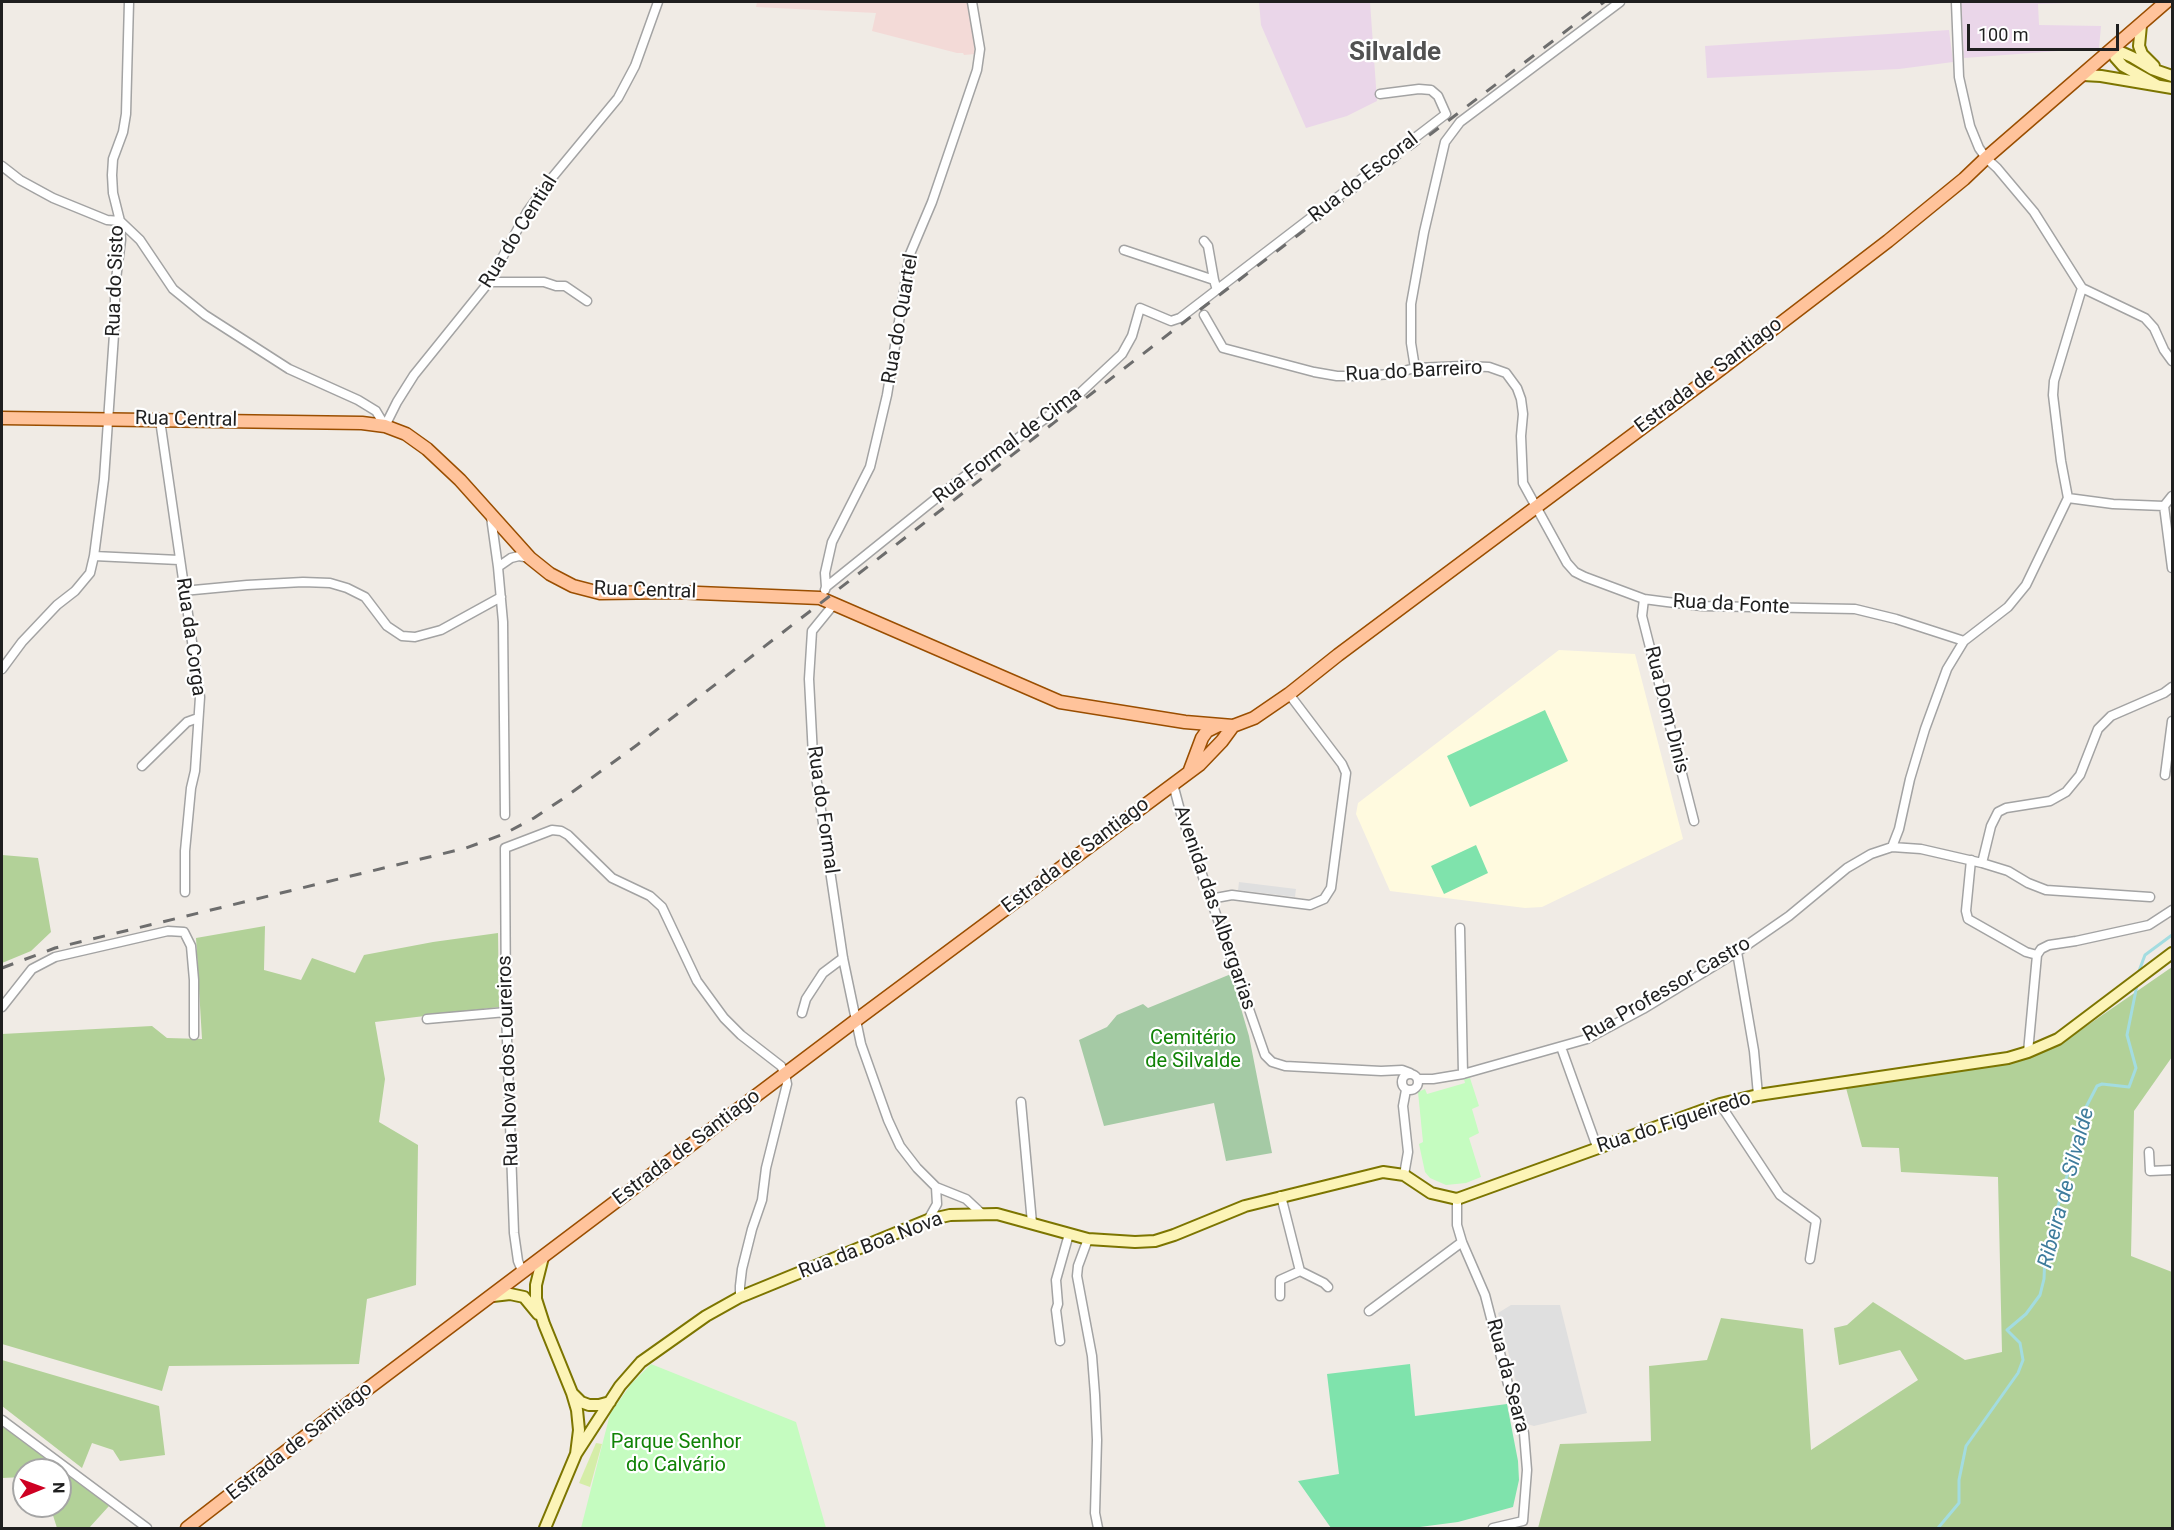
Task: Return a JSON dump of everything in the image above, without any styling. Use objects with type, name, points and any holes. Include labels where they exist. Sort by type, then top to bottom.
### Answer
[{"type":"main road","name":"Estrada de Santiago","points":[[187,1528],[328,1418],[1199,765],[1210,754],[1226,728],[1254,718],[1289,694],[1888,241],[1964,179],[2166,2]]},
{"type":"main road","points":[[2141,25],[2139,46],[2142,54],[2149,63],[2168,75]]},
{"type":"main road","points":[[2114,49],[2168,75]]},
{"type":"main road","points":[[2114,49],[2115,57],[2123,66],[2157,85]]},
{"type":"main road","points":[[2083,75],[2172,88]]},
{"type":"main road","name":"Rua Central","points":[[2,418],[362,423],[386,426],[406,434],[427,449],[460,480],[530,558],[550,574],[573,586],[600,593],[674,592],[820,598],[1060,702],[1196,726],[1226,728]]},
{"type":"main road","points":[[1190,771],[1199,745],[1196,726]]},
{"type":"main road","points":[[1196,726],[1210,754]]},
{"type":"main road","name":"Rua do Figueiredo","points":[[1457,1199],[1720,1104],[1758,1095],[2008,1058],[2028,1052],[2058,1039],[2172,953]]},
{"type":"main road","name":"Rua da Boa Nova","points":[[576,1454],[620,1386],[641,1362],[706,1316],[740,1297],[928,1220],[950,1215],[997,1214],[1088,1239],[1155,1241],[1245,1206],[1281,1196],[1383,1172],[1404,1175]]},
{"type":"main road","points":[[1404,1175],[1431,1193],[1457,1199]]},
{"type":"main road","points":[[536,1299],[536,1286],[543,1257]]},
{"type":"main road","points":[[523,1273],[519,1287],[524,1298],[534,1308],[544,1324]]},
{"type":"main road","points":[[523,1273],[536,1299],[572,1393],[579,1430],[576,1454],[545,1528]]},
{"type":"main road","points":[[493,1296],[510,1294],[524,1298]]},
{"type":"main road","points":[[572,1393],[581,1402],[589,1405],[610,1402]]},
{"type":"street","name":"Rua do Sisto","points":[[2,669],[22,642],[57,605],[75,591],[90,573],[94,556],[104,479],[115,320],[115,287],[121,240],[120,221],[112,193],[112,175],[113,159],[123,132],[126,114],[129,2]]},
{"type":"street","name":"Rua do Cential","points":[[386,426],[397,402],[414,375],[489,282],[527,212],[550,178],[618,98],[635,66],[658,2]]},
{"type":"street","name":"Rua do Quartel","points":[[820,598],[826,587],[825,573],[832,542],[860,490],[872,457],[887,396],[910,254],[932,202],[977,70],[980,49],[972,2]]},
{"type":"street","points":[[1415,368],[1410,325],[1416,272],[1445,142],[1451,132],[1478,108],[1620,2]]},
{"type":"street","points":[[1956,2],[1959,77],[1970,126],[1986,158],[2034,212],[2082,288],[2145,318],[2154,328],[2172,361]]},
{"type":"street","name":"Rua do Escoral","points":[[1171,321],[1180,318],[1446,114],[1438,96],[1431,90],[1419,88],[1380,94]]},
{"type":"street","points":[[2,166],[20,180],[52,198],[107,220],[120,221],[140,240],[172,289],[205,315],[289,369],[358,400],[376,411],[386,426]]},
{"type":"street","points":[[1204,242],[1209,246],[1217,290]]},
{"type":"street","points":[[1124,250],[1214,279]]},
{"type":"street","points":[[489,282],[544,282],[565,286],[587,300]]},
{"type":"street","points":[[2082,288],[2054,381],[2053,395],[2068,498],[2026,585],[2008,607],[1964,641],[1947,669],[1925,729],[1910,779],[1899,829],[1892,847],[1921,849],[1982,863],[2008,871],[2046,890],[2150,897]]},
{"type":"street","name":"Rua Formal de Cima","points":[[826,587],[954,484],[1078,395],[1122,354],[1132,336],[1140,308],[1171,321]]},
{"type":"street","name":"Rua do Barreiro","points":[[1204,315],[1223,348],[1337,376],[1392,374],[1415,368],[1489,367],[1506,373],[1511,378],[1521,399],[1523,483],[1536,506]]},
{"type":"street","name":"Rua da Corga","points":[[160,420],[200,697],[195,771],[191,788],[185,851],[185,892]]},
{"type":"street","points":[[2172,496],[2164,507],[2172,568]]},
{"type":"street","points":[[2068,498],[2164,507]]},
{"type":"street","name":"Rua da Fonte","points":[[1536,506],[1556,544],[1575,572],[1644,599],[1702,606],[1855,609],[1896,619],[1964,641]]},
{"type":"street","points":[[490,514],[494,528],[501,597],[505,708],[505,814]]},
{"type":"street","points":[[94,556],[179,560]]},
{"type":"street","points":[[498,567],[511,558],[519,556],[530,558]]},
{"type":"street","points":[[183,591],[247,585],[330,583],[365,597],[387,626],[402,636],[415,637],[441,630],[501,597]]},
{"type":"street","name":"Rua Dom Dinis","points":[[1644,599],[1642,616],[1694,820]]},
{"type":"street","name":"Rua do Formal","points":[[834,604],[812,632],[809,680],[813,756],[843,958],[855,1021],[867,1064],[888,1120],[900,1146],[917,1168],[936,1186]]},
{"type":"street","points":[[1982,863],[1990,826],[1998,812],[2006,808],[2050,801],[2066,792],[2080,775],[2098,729],[2111,716],[2164,693],[2172,687]]},
{"type":"street","points":[[1210,899],[1232,895],[1310,905],[1324,899],[1331,888],[1346,773],[1342,764],[1289,694]]},
{"type":"street","points":[[142,766],[187,722],[198,718]]},
{"type":"street","points":[[2164,775],[2172,721]]},
{"type":"street","name":"Avenida das Albergarias","points":[[1173,784],[1181,814],[1265,1055],[1272,1062],[1285,1066],[1402,1070],[1410,1074]]},
{"type":"street","name":"Rua Nova dos Loureiros","points":[[523,1273],[518,1261],[514,1233],[506,1012],[505,848],[543,832],[561,831],[591,856],[612,878],[650,896],[662,907],[697,981],[724,1018],[741,1035],[781,1066],[785,1074]]},
{"type":"street","name":"Rua Professor Castro","points":[[1418,1079],[1463,1074],[1587,1039],[1737,952],[1789,916],[1847,868],[1871,854],[1892,847]]},
{"type":"street","points":[[1971,860],[1966,911],[1968,919],[2026,952],[2037,955]]},
{"type":"street","points":[[2028,1052],[2037,955],[2041,949],[2049,945],[2149,925],[2172,910]]},
{"type":"street","points":[[1460,928],[1463,1074]]},
{"type":"street","points":[[2,1007],[32,969],[55,957],[168,931],[184,932],[190,946],[194,980],[194,1035]]},
{"type":"street","points":[[1737,952],[1754,1051],[1758,1095]]},
{"type":"street","points":[[802,1012],[806,999],[823,973],[843,958]]},
{"type":"street","points":[[427,1019],[506,1012]]},
{"type":"street","points":[[1561,1047],[1597,1147]]},
{"type":"street","name":"Avenida das Albergarias","points":[[1381,1071],[1404,1086]]},
{"type":"street","points":[[740,1297],[742,1269],[762,1200],[766,1168],[787,1084],[785,1074]]},
{"type":"street","points":[[1404,1086],[1415,1089],[1418,1079],[1415,1075],[1405,1076],[1404,1086],[1403,1106],[1408,1152],[1404,1175]]},
{"type":"street","points":[[1021,1102],[1032,1223]]},
{"type":"street","points":[[1720,1104],[1780,1195],[1816,1221],[1810,1260]]},
{"type":"street","points":[[2149,1152],[2150,1172],[2172,1170]]},
{"type":"street","points":[[928,1220],[937,1204],[936,1186],[966,1199],[981,1213]]},
{"type":"street","points":[[1281,1196],[1300,1271],[1328,1287]]},
{"type":"street","name":"Rua da Seara","points":[[1457,1199],[1457,1225],[1485,1295],[1508,1384],[1524,1432],[1527,1470],[1523,1521],[1493,1528]]},
{"type":"street","points":[[1060,1341],[1056,1310],[1058,1304],[1056,1280],[1069,1234]]},
{"type":"street","points":[[1088,1239],[1078,1266],[1077,1276],[1095,1385],[1097,1440],[1095,1513],[1098,1528]]},
{"type":"street","points":[[1369,1311],[1462,1242]]},
{"type":"street","points":[[1280,1296],[1280,1280],[1300,1271]]},
{"type":"street","points":[[2,1420],[147,1528]]},
{"type":"shaded area","points":[[757,2],[968,2],[975,54],[964,55],[872,31],[876,13],[756,7]]},
{"type":"shaded area","points":[[1259,2],[1370,2],[1377,101],[1347,116],[1306,128],[1261,25]]},
{"type":"shaded area","points":[[1961,2],[2099,2],[2038,4],[2039,25],[2101,26],[2099,48],[1964,58]]},
{"type":"shaded area","points":[[1949,30],[1953,62],[1899,69],[1707,78],[1705,46]]},
{"type":"shaded area","points":[[1559,650],[1635,654],[1683,839],[1542,907],[1525,908],[1390,891],[1356,814],[1358,803]]},
{"type":"shaded area","points":[[1239,882],[1296,889],[1295,897],[1238,890]]},
{"type":"shaded area","points":[[1511,1305],[1560,1305],[1587,1413],[1534,1426],[1527,1424],[1498,1313]]},
{"type":"green space","points":[[1545,710],[1568,761],[1470,807],[1447,756]]},
{"type":"green space","points":[[1476,845],[1488,873],[1444,894],[1431,866]]},
{"type":"green space","points":[[2,855],[38,858],[51,932],[31,951],[2,963]]},
{"type":"green space","points":[[265,926],[264,970],[301,980],[312,958],[355,973],[364,955],[498,933],[499,1007],[375,1022],[385,1079],[379,1122],[418,1145],[416,1285],[367,1299],[359,1364],[169,1366],[162,1391],[2,1344],[2,1034],[152,1026],[167,1038],[202,1039],[196,938]]},
{"type":"green space","points":[[2172,967],[2172,1057],[2134,1111],[2131,1256],[2172,1272],[2172,1528],[1538,1528],[1560,1444],[1651,1441],[1649,1366],[1707,1360],[1721,1318],[1803,1329],[1811,1450],[1918,1380],[1900,1350],[1839,1365],[1834,1328],[1847,1325],[1873,1302],[1965,1360],[2002,1352],[1998,1177],[1901,1172],[1899,1148],[1862,1147],[1846,1088],[2010,1064],[2059,1045]]},
{"type":"green space","name":"Cemitério de Silvalde","points":[[1231,974],[1249,1036],[1272,1153],[1226,1161],[1214,1103],[1104,1126],[1079,1040],[1107,1027],[1117,1015],[1143,1004],[1148,1008]]},
{"type":"green space","points":[[1470,1078],[1479,1106],[1472,1109],[1479,1133],[1469,1138],[1481,1177],[1466,1183],[1446,1185],[1430,1178],[1425,1172],[1419,1144],[1423,1142],[1418,1092],[1425,1089],[1427,1094],[1465,1083],[1464,1079]]},
{"type":"green space","points":[[2,1360],[159,1406],[165,1455],[120,1461],[113,1450],[92,1443],[82,1468],[2,1406]]},
{"type":"green space","name":"Parque Senhor do Calvário","points":[[651,1364],[796,1422],[826,1528],[581,1528],[610,1414],[631,1384]]},
{"type":"green space","points":[[1410,1364],[1415,1416],[1507,1404],[1518,1461],[1519,1480],[1513,1507],[1458,1522],[1412,1528],[1331,1528],[1298,1481],[1339,1474],[1327,1374]]},
{"type":"green space","points":[[2,1426],[45,1458],[12,1458],[12,1478],[2,1478]]},
{"type":"green space","points":[[596,1443],[602,1444],[590,1487],[579,1483]]},
{"type":"green space","points":[[72,1478],[109,1506],[89,1528],[57,1528],[54,1518],[72,1518]]},
{"type":"waterway","name":"Ribeira de Silvalde","points":[[2139,971],[2145,955],[2172,935]]},
{"type":"waterway","name":"Ribeira de Silvalde","points":[[1938,1528],[1959,1503],[1959,1480],[1966,1446],[2018,1373],[2023,1360],[2020,1343],[2007,1330],[2026,1314],[2040,1295],[2050,1233],[2073,1156],[2084,1136],[2084,1111],[2097,1086],[2102,1084],[2129,1087],[2136,1068],[2127,1035],[2137,985]]},
{"type":"railway","points":[[2,968],[55,948],[466,848],[504,834],[534,818],[637,745],[1201,309],[1604,2]]},
{"type":"district","name":"Silvalde","points":[[1395,53]]}]
